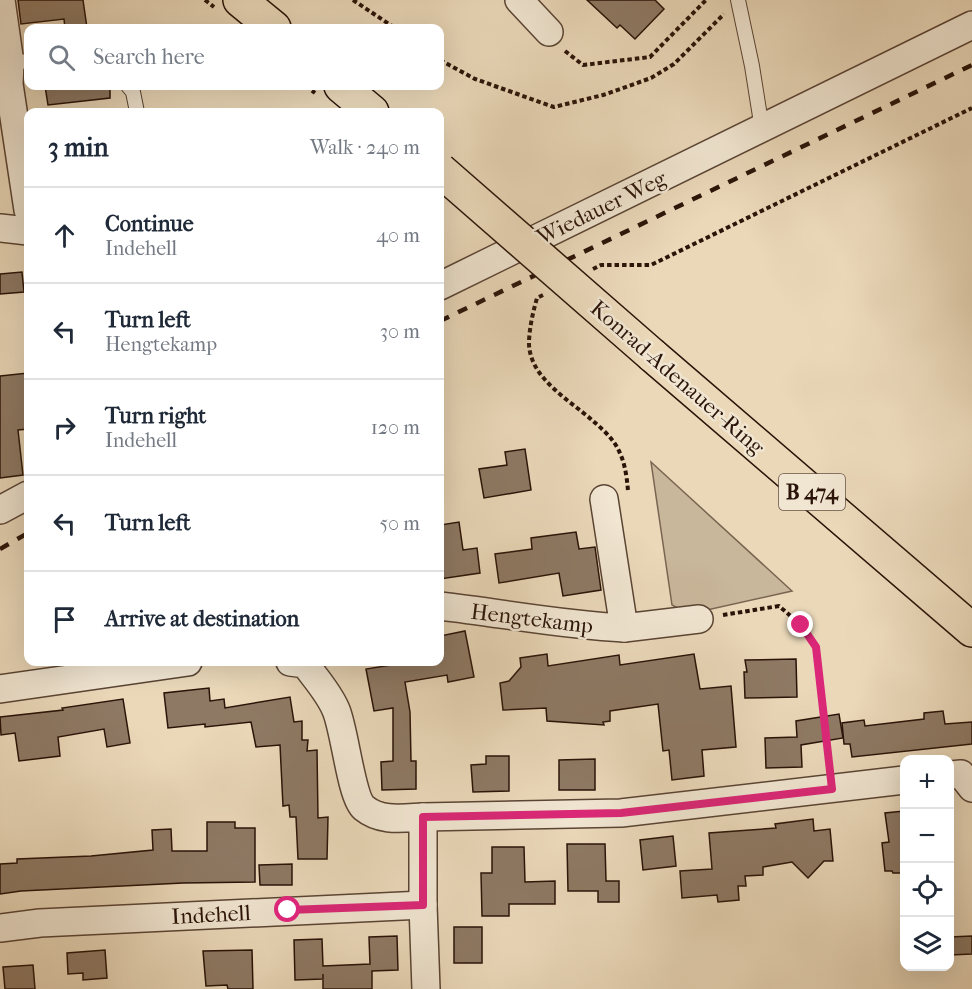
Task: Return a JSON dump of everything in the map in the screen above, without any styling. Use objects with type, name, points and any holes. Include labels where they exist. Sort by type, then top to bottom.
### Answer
[{"type":"main road","points":[[240,0],[269,24]]},
{"type":"main road","points":[[346,90],[367,108]]},
{"type":"main road","name":"Konrad-Adenauer-Ring","points":[[444,173],[972,630]]},
{"type":"street","points":[[1,0],[24,176]]},
{"type":"street","points":[[519,0],[549,32]]},
{"type":"street","name":"Wiedauer Weg","points":[[444,284],[972,25]]},
{"type":"street","points":[[0,228],[24,231]]},
{"type":"street","name":"Hengtekamp","points":[[616,495],[624,628]]},
{"type":"street","points":[[0,510],[24,497]]},
{"type":"street","name":"Hengtekamp","points":[[444,606],[525,616],[574,625],[624,628],[699,620]]},
{"type":"street","points":[[0,689],[160,666]]},
{"type":"street","points":[[304,666],[322,685],[336,711],[354,786],[362,807],[374,814],[391,819],[621,813],[900,780]]},
{"type":"street","points":[[954,775],[961,774],[972,788]]},
{"type":"street","points":[[423,817],[426,989]]},
{"type":"street","name":"Indehell","points":[[0,928],[40,923],[423,905]]},
{"type":"lane","points":[[738,1],[762,129]]},
{"type":"lane","points":[[132,90],[136,108]]},
{"type":"path","points":[[353,0],[389,24]]},
{"type":"path","points":[[549,32],[564,50],[583,65],[650,57],[706,0]]},
{"type":"path","points":[[444,62],[475,79],[554,107],[603,95],[651,78],[674,64],[738,1]]},
{"type":"path","points":[[651,265],[972,108]]},
{"type":"path","points":[[533,314],[529,344],[534,364],[546,381],[607,434],[619,451],[626,470],[616,495]]},
{"type":"path","points":[[699,620],[779,606],[801,625],[816,647],[832,789]]},
{"type":"shaded area","points":[[651,462],[792,591],[689,614],[672,605]]},
{"type":"building","points":[[18,0],[83,0],[86,24],[65,24],[64,19],[21,24]]},
{"type":"building","points":[[587,0],[655,0],[664,9],[635,39],[620,25],[617,28]]},
{"type":"building","points":[[46,90],[110,90],[110,98],[48,105]]},
{"type":"building","points":[[22,272],[24,292],[0,294],[0,274]]},
{"type":"building","points":[[24,373],[24,429],[18,430],[23,475],[0,478],[0,376]]},
{"type":"building","points":[[525,449],[531,490],[484,498],[479,469],[507,465],[505,452]]},
{"type":"building","points":[[459,522],[463,550],[477,548],[480,573],[444,578],[444,524]]},
{"type":"building","points":[[576,532],[579,549],[595,547],[601,590],[563,596],[559,573],[499,583],[495,554],[532,549],[531,538]]},
{"type":"building","points":[[465,631],[474,677],[448,682],[447,675],[405,682],[410,712],[411,761],[416,761],[416,789],[382,790],[381,762],[393,761],[393,708],[374,711],[366,669],[385,666],[444,666],[444,635]]},
{"type":"building","points":[[547,654],[548,666],[619,655],[620,665],[694,654],[700,689],[731,686],[736,747],[702,750],[704,776],[672,780],[669,750],[663,751],[658,704],[610,711],[610,721],[603,722],[604,725],[547,721],[546,708],[503,710],[500,683],[509,681],[521,667],[520,658]]},
{"type":"building","points":[[796,659],[797,697],[745,698],[744,672],[747,672],[745,660]]},
{"type":"building","points":[[209,688],[210,701],[224,699],[225,708],[290,697],[294,722],[302,721],[302,740],[308,740],[307,751],[317,750],[318,818],[328,817],[327,859],[298,859],[296,817],[290,817],[289,805],[283,806],[280,745],[256,747],[251,722],[168,728],[164,693]]},
{"type":"building","points":[[123,699],[130,743],[107,747],[104,729],[58,737],[60,756],[19,761],[15,733],[1,735],[0,717],[63,710],[62,708]]},
{"type":"building","points":[[943,711],[945,724],[972,722],[972,744],[852,757],[850,744],[844,744],[842,723],[864,720],[865,726],[924,719],[924,713]]},
{"type":"building","points":[[839,714],[843,738],[801,745],[802,767],[766,768],[765,738],[797,737],[796,721]]},
{"type":"building","points":[[486,756],[509,756],[509,791],[473,792],[471,765],[486,764]]},
{"type":"building","points":[[595,759],[595,790],[559,790],[559,760]]},
{"type":"building","points":[[900,811],[900,873],[885,871],[882,843],[889,842],[885,813]]},
{"type":"building","points":[[813,819],[814,831],[830,829],[833,861],[824,861],[808,878],[792,862],[763,867],[763,875],[745,876],[746,886],[738,886],[739,900],[718,902],[717,895],[682,898],[680,871],[712,869],[709,833],[776,828],[775,824]]},
{"type":"building","points":[[207,822],[235,822],[235,828],[255,828],[255,882],[183,883],[0,894],[0,864],[17,863],[17,859],[91,856],[153,850],[152,830],[171,829],[172,851],[207,851]]},
{"type":"building","points":[[673,836],[676,866],[643,870],[640,840]]},
{"type":"building","points":[[567,844],[605,844],[606,881],[619,881],[619,902],[598,902],[598,891],[568,891]]},
{"type":"building","points":[[492,847],[524,847],[525,882],[555,881],[555,904],[509,904],[509,916],[482,916],[481,873],[492,873]]},
{"type":"building","points":[[292,864],[292,885],[260,885],[259,865]]},
{"type":"building","points":[[454,927],[482,927],[482,963],[454,963]]},
{"type":"building","points":[[397,936],[398,970],[372,971],[372,989],[323,989],[323,979],[295,980],[294,940],[322,939],[323,966],[370,964],[369,937]]},
{"type":"building","points":[[972,936],[972,954],[954,955],[954,937]]},
{"type":"building","points":[[105,950],[107,978],[83,980],[83,973],[68,974],[67,953]]},
{"type":"building","points":[[252,950],[253,989],[228,989],[227,985],[206,986],[203,951]]},
{"type":"building","points":[[33,965],[35,989],[5,989],[3,967]]},
{"type":"railway","points":[[444,319],[972,65]]},
{"type":"railway","points":[[0,549],[24,535]]},
{"type":"route","points":[[288,910],[423,905],[423,817],[621,813],[832,789],[816,647],[801,625]]}]
